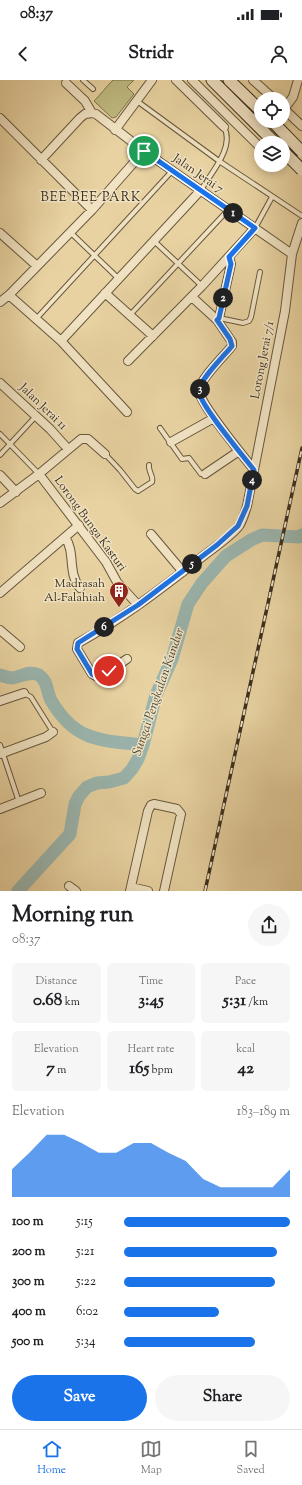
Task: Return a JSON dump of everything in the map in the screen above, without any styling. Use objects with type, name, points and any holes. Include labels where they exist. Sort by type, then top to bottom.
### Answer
[{"type":"main road","points":[[212,80],[268,136]]},
{"type":"main road","points":[[229,80],[254,104]]},
{"type":"main road","points":[[279,128],[302,152]]},
{"type":"main road","points":[[290,158],[302,170]]},
{"type":"street","points":[[115,130],[152,80]]},
{"type":"street","points":[[176,80],[224,127]]},
{"type":"street","points":[[192,80],[254,141]]},
{"type":"street","points":[[254,80],[267,92]]},
{"type":"street","points":[[290,101],[293,97],[298,80]]},
{"type":"street","name":"Jalan Jerai 7","points":[[66,83],[85,101],[92,113],[96,114],[144,151],[292,254]]},
{"type":"street","points":[[41,160],[80,118],[85,114],[92,113]]},
{"type":"street","points":[[290,114],[302,126]]},
{"type":"street","points":[[0,118],[92,210]]},
{"type":"street","points":[[290,157],[294,155],[302,145]]},
{"type":"street","points":[[0,302],[9,295],[92,210],[144,151]]},
{"type":"street","points":[[61,341],[200,190]]},
{"type":"street","name":"Lorong Jerai 7/1","points":[[127,659],[109,671],[96,676],[92,674],[77,649],[77,646],[78,643],[138,605],[183,572],[238,526],[247,506],[285,311],[292,254],[302,224]]},
{"type":"street","points":[[128,361],[192,297],[255,228]]},
{"type":"street","points":[[0,233],[37,266]]},
{"type":"street","points":[[218,319],[231,264],[229,257]]},
{"type":"street","points":[[105,293],[153,336]]},
{"type":"street","points":[[9,295],[61,341],[127,412]]},
{"type":"street","points":[[192,297],[218,319],[230,339],[232,346],[202,381],[199,391],[204,403],[214,418],[254,470]]},
{"type":"street","name":"Jalan Jerai 11","points":[[0,383],[36,416],[68,449]]},
{"type":"street","points":[[171,442],[214,418]]},
{"type":"street","points":[[0,503],[84,438],[92,442],[105,454]]},
{"type":"street","points":[[205,474],[239,451]]},
{"type":"street","name":"Lorong Bunga Kasturi","points":[[39,474],[106,562],[117,582],[138,605]]},
{"type":"street","points":[[0,475],[16,492]]},
{"type":"street","points":[[0,593],[79,525]]},
{"type":"street","points":[[151,534],[183,572]]},
{"type":"street","points":[[65,538],[70,546],[72,573],[75,582],[80,588]]},
{"type":"street","points":[[0,630],[20,647]]},
{"type":"street","points":[[0,702],[24,693]]},
{"type":"street","points":[[2,754],[46,738],[53,732]]},
{"type":"street","points":[[0,809],[41,794]]},
{"type":"street","points":[[148,891],[130,889],[148,811],[151,805],[154,804],[177,809],[181,814],[164,891]]},
{"type":"lane","points":[[83,80],[92,89]]},
{"type":"lane","points":[[136,100],[219,161],[302,216]]},
{"type":"lane","points":[[200,190],[219,161],[227,145],[228,138],[224,127]]},
{"type":"lane","points":[[36,319],[172,171]]},
{"type":"lane","points":[[255,228],[272,197]]},
{"type":"lane","points":[[129,315],[228,210]]},
{"type":"lane","points":[[70,232],[118,278]]},
{"type":"lane","points":[[154,241],[202,286]]},
{"type":"lane","points":[[218,319],[243,323],[249,321],[260,272]]},
{"type":"lane","points":[[0,455],[36,416]]},
{"type":"lane","points":[[160,428],[182,459],[189,458],[202,474],[205,474]]},
{"type":"lane","points":[[0,434],[39,474]]},
{"type":"lane","points":[[105,454],[138,491],[152,482],[153,479],[149,465]]},
{"type":"lane","points":[[24,693],[31,697],[53,732]]},
{"type":"lane","points":[[0,745],[19,802]]},
{"type":"shaded area","points":[[113,80],[134,80],[127,87],[134,94],[116,117],[112,118],[94,101]]},
{"type":"waterway","name":"Sungai Pengkalan Kundur","points":[[18,891],[70,834],[75,804],[79,796],[87,787],[97,783],[109,782],[124,778],[138,759],[156,695],[172,659],[188,604],[202,583],[226,556],[251,540],[262,535],[299,537],[302,535]]},
{"type":"waterway","points":[[0,675],[12,678],[29,673],[39,675],[46,684],[50,699],[61,715],[70,725],[80,732],[102,740],[143,745]]},
{"type":"railway","points":[[205,891],[302,448]]},
{"type":"place","name":"Madrasah Al-Falahiah","points":[[119,608]]},
{"type":"district","name":"BEE BEE PARK","points":[[91,198]]},
{"type":"route","points":[[109,671],[96,676],[92,674],[77,649],[78,643],[138,605],[183,572],[238,526],[247,506],[254,470],[214,418],[204,403],[199,391],[202,381],[232,346],[232,342],[217,320],[219,318],[231,264],[229,257],[255,228],[144,151]]}]
